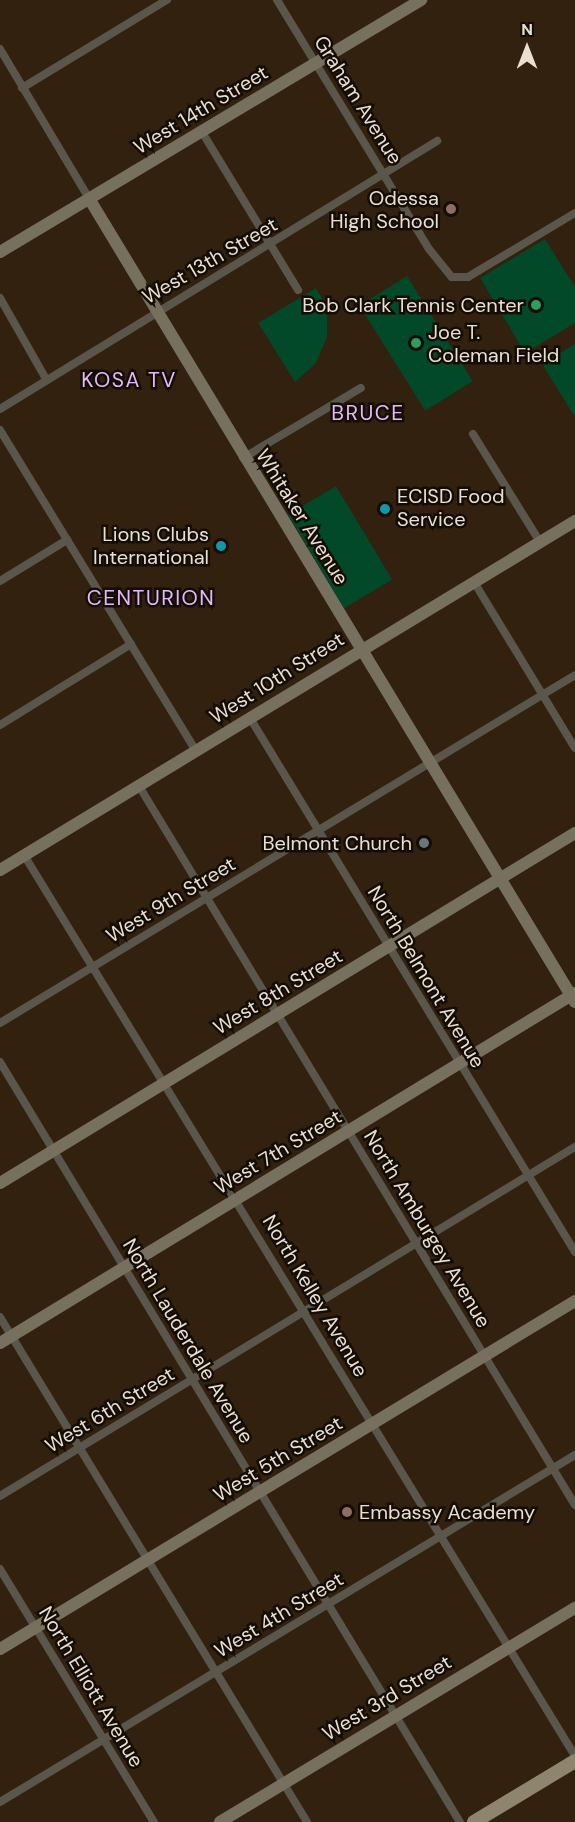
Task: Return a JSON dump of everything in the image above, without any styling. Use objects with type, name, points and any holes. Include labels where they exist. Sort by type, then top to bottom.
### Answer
[{"type":"main road","points":[[474,1822],[575,1761]]},
{"type":"street","points":[[22,88],[168,0]]},
{"type":"street","name":"Graham Avenue","points":[[277,0],[429,249],[452,277],[468,277],[575,213]]},
{"type":"street","name":"West 14th Street","points":[[0,252],[421,0]]},
{"type":"street","name":"Whitaker Avenue","points":[[0,49],[243,458],[574,997]]},
{"type":"street","points":[[202,132],[298,290]]},
{"type":"street","name":"West 13th Street","points":[[0,409],[46,378],[271,245],[437,141]]},
{"type":"street","points":[[0,298],[46,378]]},
{"type":"street","points":[[243,458],[361,388]]},
{"type":"street","points":[[0,430],[196,751]]},
{"type":"street","points":[[473,434],[540,542]]},
{"type":"street","name":"West 10th Street","points":[[0,869],[360,649],[575,521]]},
{"type":"street","points":[[0,580],[67,540]]},
{"type":"street","points":[[474,582],[575,748]]},
{"type":"street","points":[[0,725],[131,644]]},
{"type":"street","name":"West 9th Street","points":[[0,1023],[429,761],[575,675]]},
{"type":"street","name":"North Belmont Avenue","points":[[250,718],[575,1252]]},
{"type":"street","name":"North Amburgey Avenue","points":[[139,786],[575,1505]]},
{"type":"street","name":"West 8th Street","points":[[0,1183],[575,833]]},
{"type":"street","name":"North Kelley Avenue","points":[[24,855],[575,1756]]},
{"type":"street","name":"West 7th Street","points":[[0,1343],[348,1131],[574,997]]},
{"type":"street","name":"North Lauderdale Avenue","points":[[0,1062],[460,1822]]},
{"type":"street","name":"West 6th Street","points":[[0,1496],[575,1147]]},
{"type":"street","name":"West 5th Street","points":[[0,1649],[575,1301]]},
{"type":"street","points":[[0,1317],[307,1822]]},
{"type":"street","name":"West 4th Street","points":[[0,1802],[575,1455]]},
{"type":"street","name":"North Elliott Avenue","points":[[0,1569],[154,1822]]},
{"type":"street","name":"West 3rd Street","points":[[220,1822],[575,1608]]},
{"type":"green space","name":"Bob Clark Tennis Center","points":[[545,239],[575,287],[575,323],[525,353],[480,278]]},
{"type":"green space","name":"Joe T. Coleman Field","points":[[407,276],[473,381],[425,411],[360,306]]},
{"type":"green space","points":[[316,288],[327,307],[327,337],[316,363],[295,382],[258,323]]},
{"type":"green space","points":[[575,344],[575,417],[542,364]]},
{"type":"green space","points":[[336,486],[392,579],[344,608],[288,515]]},
{"type":"place","name":"Odessa High School","points":[[451,209]]},
{"type":"place","name":"Bob Clark Tennis Center","points":[[536,305]]},
{"type":"place","name":"Joe T. Coleman Field","points":[[416,343]]},
{"type":"place","name":"ECISD Food Service","points":[[385,509]]},
{"type":"place","name":"Lions Clubs International","points":[[221,546]]},
{"type":"place","name":"Belmont Church","points":[[424,843]]},
{"type":"place","name":"Embassy Academy","points":[[347,1512]]},
{"type":"district","name":"KOSA TV","points":[[129,380]]},
{"type":"district","name":"BRUCE","points":[[368,413]]},
{"type":"district","name":"CENTURION","points":[[151,598]]}]
